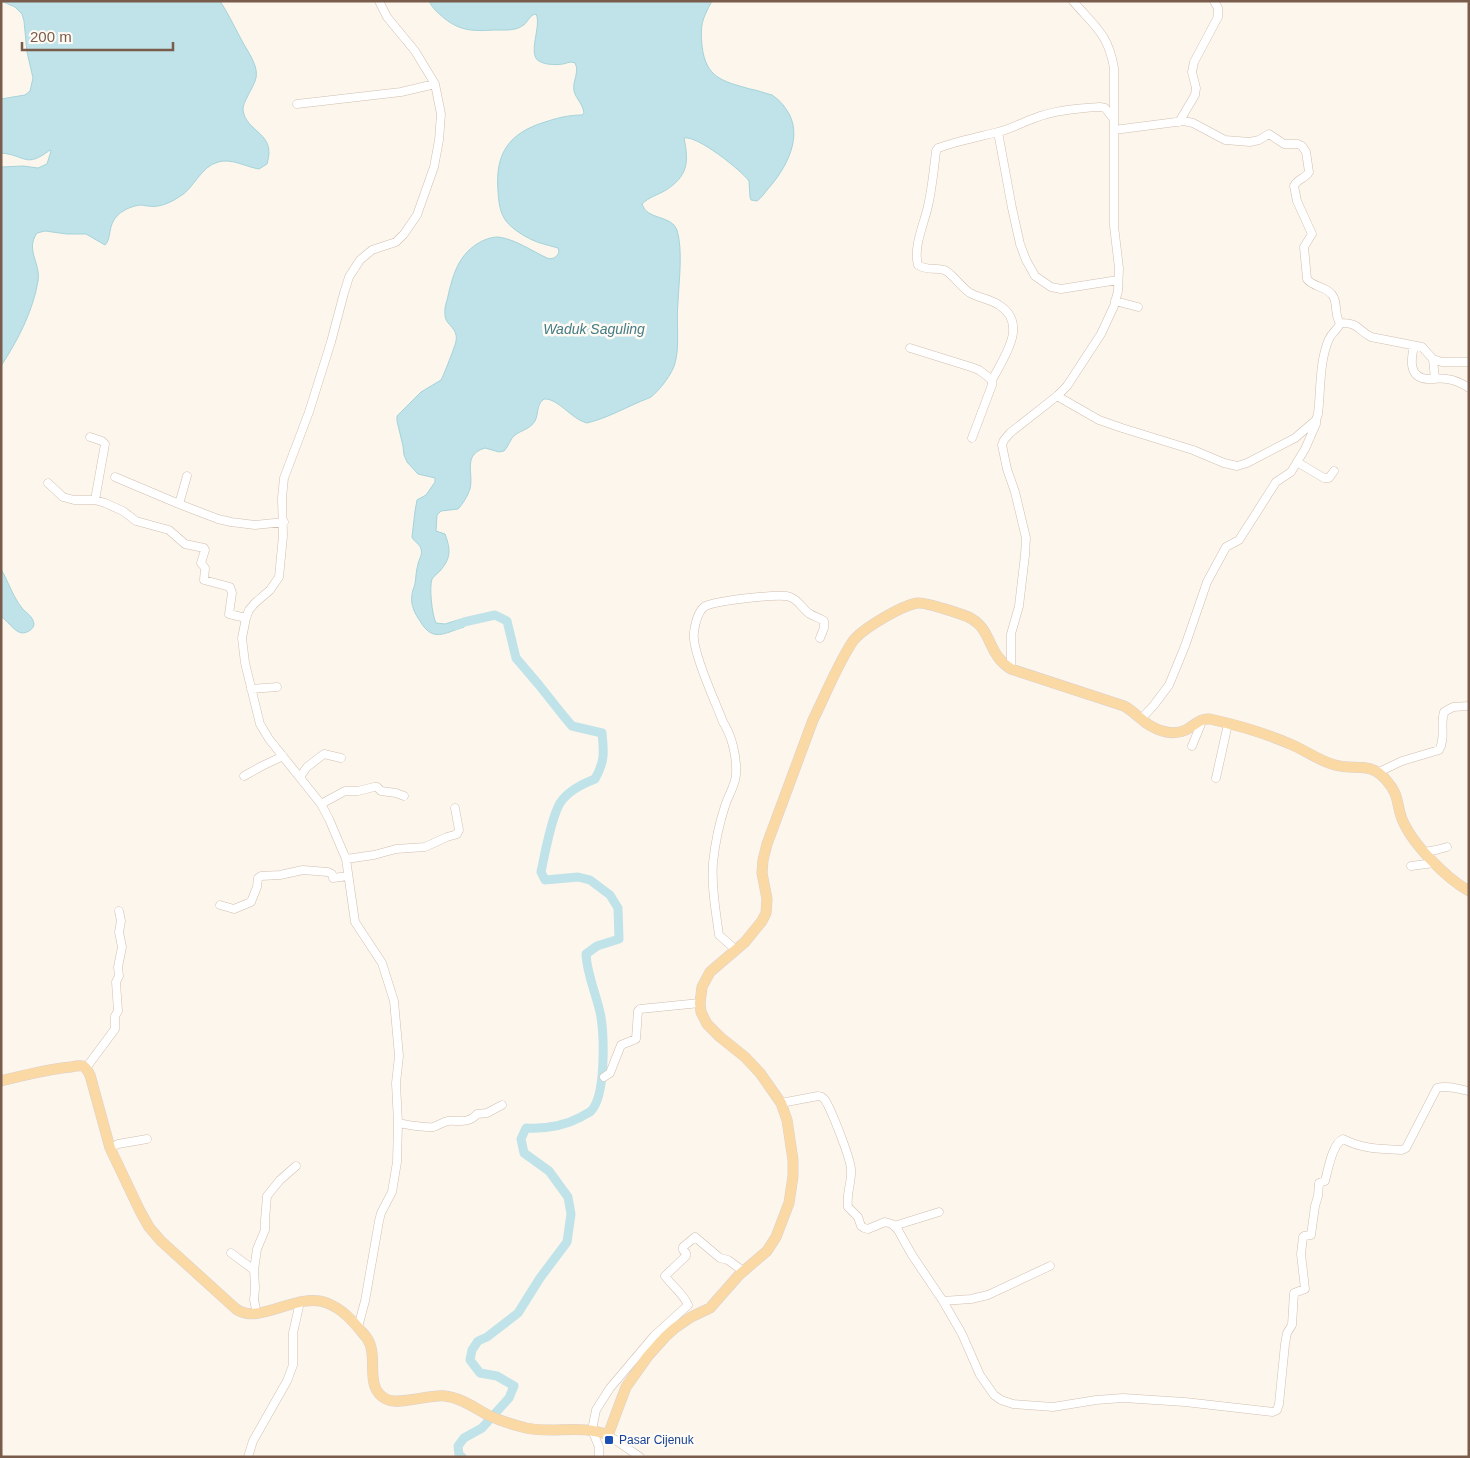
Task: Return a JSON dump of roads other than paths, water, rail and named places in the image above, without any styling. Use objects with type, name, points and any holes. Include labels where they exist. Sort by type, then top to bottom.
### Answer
[{"type":"main road","points":[[1,1081],[61,1067],[77,1065],[86,1068],[90,1076],[110,1148],[140,1211],[160,1241],[236,1309],[248,1315],[316,1300],[327,1303],[344,1312],[369,1341],[372,1354],[373,1382],[376,1390],[384,1398],[394,1401],[447,1396],[473,1406],[493,1417],[527,1428],[539,1430],[592,1430],[608,1435],[626,1387],[648,1356],[680,1324],[710,1308],[737,1267],[761,1256],[772,1244],[782,1225],[789,1203],[793,1176],[793,1160],[787,1120],[781,1103],[760,1073],[745,1057],[707,1024],[701,1012],[702,988],[710,972],[736,950],[762,921],[766,913],[767,899],[762,866],[767,844],[813,720],[855,639],[873,625],[892,613],[914,604],[922,603],[972,619],[981,626],[1000,661],[1011,669],[1124,706],[1140,719],[1159,730],[1169,733],[1183,731],[1203,719],[1210,719],[1249,729],[1290,744],[1332,764],[1343,767],[1365,767],[1379,772],[1396,794],[1405,826],[1424,852],[1449,877],[1469,891]]},
{"type":"street","points":[[358,1327],[369,1282],[379,1221],[392,1192],[397,1162],[396,1083],[399,1056],[394,1001],[382,963],[355,922],[346,859],[329,819],[321,804],[264,732],[260,724],[251,689],[242,638],[249,610],[278,580],[283,547],[284,522],[282,498],[286,472],[309,412],[350,277],[360,260],[372,250],[396,242],[401,238],[422,205],[434,167],[441,114],[435,84],[415,51],[387,17],[379,1]]},
{"type":"street","points":[[1011,669],[1011,634],[1019,606],[1026,538],[1016,492],[1007,470],[1002,442],[1010,433],[1057,396],[1077,372],[1112,313],[1118,291],[1119,268],[1114,226],[1113,118],[1115,81],[1112,53],[1096,25],[1073,1]]},
{"type":"street","points":[[1179,122],[1195,95],[1196,88],[1192,72],[1194,62],[1218,17],[1218,8],[1214,1]]},
{"type":"street","points":[[297,104],[401,92],[435,84]]},
{"type":"street","points":[[972,438],[992,385],[992,380],[1013,336],[1013,324],[1007,311],[997,304],[971,294],[945,270],[927,269],[919,266],[917,262],[917,248],[930,198],[936,151],[938,148],[961,140],[998,132],[1047,114],[1096,107],[1105,108],[1113,118]]},
{"type":"street","points":[[1114,130],[1193,122],[1225,140],[1250,142],[1271,134],[1284,144],[1298,144],[1302,146],[1306,152],[1309,172],[1297,181],[1294,186],[1297,201],[1312,234],[1304,247],[1307,279],[1332,295],[1340,323],[1338,329],[1330,336],[1322,366],[1316,424],[1297,462],[1290,473],[1276,482],[1239,540],[1226,547],[1207,582],[1169,686],[1140,719]]},
{"type":"street","points":[[998,132],[1020,244],[1035,276],[1051,287],[1061,289],[1118,280]]},
{"type":"street","points":[[1115,301],[1138,307]]},
{"type":"street","points":[[1340,323],[1357,325],[1364,333],[1377,339],[1424,348],[1433,359],[1442,362],[1469,362]]},
{"type":"street","points":[[1414,346],[1411,365],[1415,374],[1426,379],[1448,379],[1469,388]]},
{"type":"street","points":[[910,348],[979,370],[992,380]]},
{"type":"street","points":[[1433,359],[1435,379]]},
{"type":"street","points":[[1057,396],[1099,420],[1237,466],[1247,463],[1295,438],[1316,420]]},
{"type":"street","points":[[90,436],[106,444],[95,500]]},
{"type":"street","points":[[1297,462],[1324,478],[1329,478],[1334,471]]},
{"type":"street","points":[[179,504],[187,476]]},
{"type":"street","points":[[115,477],[218,519],[256,525],[284,522]]},
{"type":"street","points":[[48,483],[63,498],[95,500],[105,503],[136,521],[168,530],[185,544],[204,548],[201,563],[205,568],[204,580],[230,587],[232,593],[229,613],[246,618]]},
{"type":"street","points":[[736,950],[719,936],[712,879],[713,862],[724,809],[736,777],[735,756],[728,730],[694,644],[694,632],[700,611],[708,605],[741,598],[786,596],[796,601],[810,614],[824,621],[824,628],[820,638]]},
{"type":"street","points":[[251,689],[277,687]]},
{"type":"street","points":[[1379,772],[1439,750],[1442,745],[1442,717],[1444,712],[1454,708],[1469,706]]},
{"type":"street","points":[[1192,746],[1203,719]]},
{"type":"street","points":[[1216,778],[1228,724]]},
{"type":"street","points":[[300,777],[307,767],[324,754],[341,758]]},
{"type":"street","points":[[244,776],[283,756]]},
{"type":"street","points":[[321,804],[345,791],[358,791],[374,787],[381,791],[404,796]]},
{"type":"street","points":[[346,859],[374,855],[396,849],[425,847],[447,837],[454,836],[459,830],[455,808]]},
{"type":"street","points":[[1424,852],[1447,847]]},
{"type":"street","points":[[1411,866],[1434,863]]},
{"type":"street","points":[[220,905],[234,909],[251,902],[257,887],[258,878],[261,876],[280,875],[303,870],[328,872],[334,878],[348,876]]},
{"type":"street","points":[[86,1068],[115,1029],[115,1016],[118,1011],[116,982],[119,976],[119,961],[122,947],[119,932],[122,921],[119,911]]},
{"type":"street","points":[[604,1077],[610,1073],[621,1045],[636,1039],[638,1011],[640,1009],[700,1003]]},
{"type":"street","points":[[781,1103],[818,1096],[824,1098],[850,1164],[851,1175],[847,1200],[848,1207],[858,1217],[861,1226],[864,1228],[868,1229],[885,1222],[894,1226],[943,1301],[962,1334],[986,1385],[1001,1400],[1013,1404],[1053,1407],[1123,1398],[1185,1402],[1274,1412],[1279,1404],[1287,1333],[1292,1327],[1294,1293],[1306,1289],[1301,1254],[1303,1237],[1311,1235],[1319,1183],[1325,1181],[1328,1165],[1338,1142],[1343,1139],[1361,1147],[1402,1150],[1406,1148],[1438,1087],[1469,1091]]},
{"type":"street","points":[[398,1123],[424,1127],[436,1126],[446,1121],[462,1122],[502,1105]]},
{"type":"street","points":[[110,1148],[118,1144],[147,1139]]},
{"type":"street","points":[[257,1314],[254,1300],[256,1288],[254,1270],[257,1249],[265,1230],[267,1196],[280,1180],[296,1166]]},
{"type":"street","points":[[894,1226],[939,1212]]},
{"type":"street","points":[[600,1457],[598,1443],[592,1430],[596,1410],[610,1388],[654,1336],[688,1305],[680,1292],[677,1291],[665,1276],[686,1256],[683,1247],[695,1237],[720,1258],[737,1267]]},
{"type":"street","points":[[231,1253],[254,1270]]},
{"type":"street","points":[[943,1301],[971,1299],[988,1295],[1050,1266]]},
{"type":"street","points":[[248,1457],[253,1441],[291,1371],[293,1333],[300,1302]]},
{"type":"street","points":[[608,1435],[640,1457]]},
{"type":"street","points":[[624,1445],[624,1457]]},
{"type":"water","points":[[1,1],[220,1],[255,65],[256,78],[244,103],[243,110],[249,124],[265,139],[269,153],[267,164],[259,169],[234,162],[218,162],[206,168],[189,189],[172,201],[156,206],[136,206],[123,211],[112,223],[105,245],[86,234],[45,231],[37,233],[33,245],[38,274],[36,292],[24,325],[1,366],[1,167],[23,166],[38,168],[47,164],[51,151],[30,160],[1,153],[1,99],[25,95],[30,91],[33,78],[27,52],[22,14],[15,7]]},
{"type":"water","name":"Waduk Saguling","points":[[429,1],[712,1],[704,18],[701,32],[704,57],[707,65],[712,72],[724,80],[772,95],[786,109],[794,130],[791,151],[781,172],[757,201],[751,200],[749,181],[737,169],[708,147],[699,142],[684,138],[686,161],[683,174],[673,185],[642,204],[648,213],[674,225],[679,238],[680,266],[677,349],[672,372],[651,397],[606,417],[587,423],[581,421],[560,405],[544,399],[539,406],[533,424],[515,435],[504,451],[499,452],[485,448],[474,455],[470,465],[470,489],[465,499],[458,509],[441,511],[437,515],[436,531],[445,534],[449,554],[446,562],[432,579],[431,583],[431,601],[436,623],[445,624],[461,619],[465,625],[445,634],[434,634],[425,628],[412,605],[412,592],[422,553],[412,537],[415,511],[417,500],[426,495],[435,482],[435,478],[418,474],[407,462],[397,416],[421,392],[442,378],[456,338],[455,331],[446,319],[446,305],[457,267],[465,254],[484,240],[498,237],[517,243],[549,259],[556,257],[558,254],[558,248],[526,237],[505,220],[499,201],[499,166],[507,146],[522,132],[550,121],[584,113],[574,91],[577,70],[575,63],[554,65],[541,62],[536,58],[534,46],[537,25],[536,14],[524,25],[516,29],[468,30],[450,23],[436,11]]},
{"type":"water","points":[[1,569],[19,604],[33,621],[34,626],[23,633],[17,631],[1,616]]},
{"type":"waterway","points":[[455,626],[495,615],[507,621],[516,658],[572,726],[602,733],[603,757],[601,767],[595,779],[574,790],[564,797],[561,802],[550,830],[541,872],[545,880],[578,877],[590,880],[610,895],[618,908],[619,939],[597,946],[586,954],[588,970],[602,1026],[602,1080],[596,1103],[590,1112],[568,1123],[540,1128],[526,1128],[521,1139],[524,1153],[549,1171],[568,1197],[571,1214],[567,1242],[540,1278],[518,1313],[487,1337],[478,1341],[472,1350],[470,1360],[480,1373],[497,1376],[514,1386],[509,1398],[482,1428],[464,1438],[458,1446],[459,1455],[462,1457]]},
{"type":"place","name":"Pasar Cijenuk","points":[[609,1440]]}]
